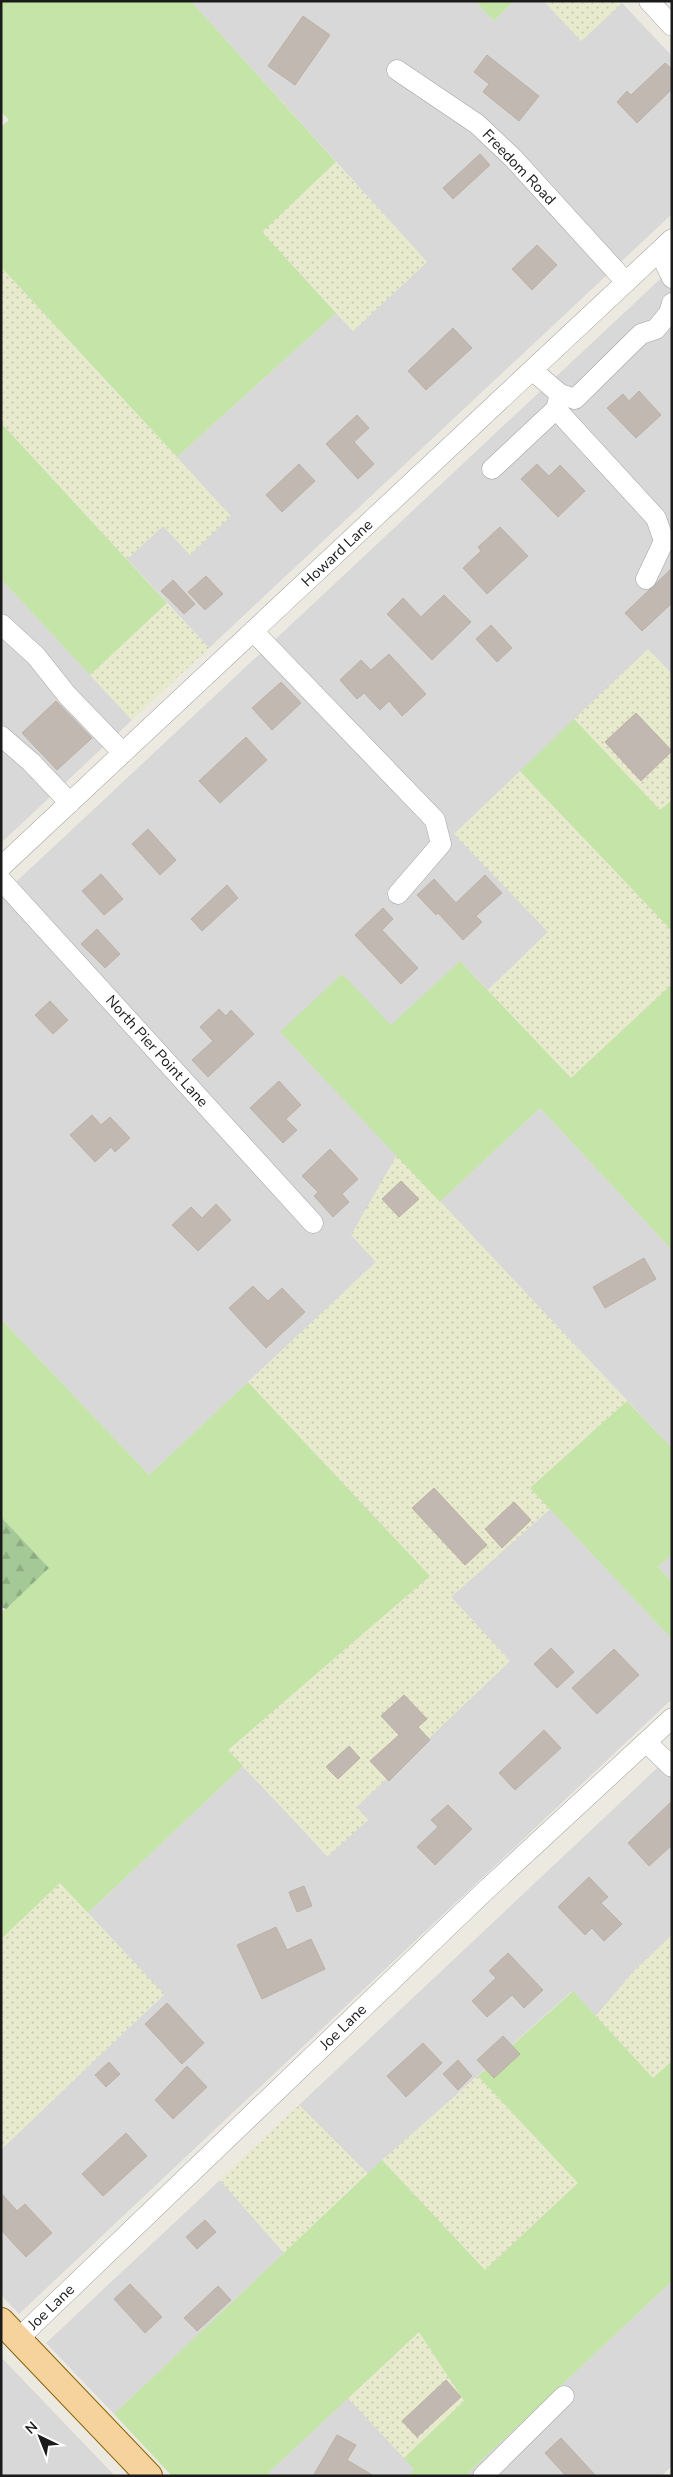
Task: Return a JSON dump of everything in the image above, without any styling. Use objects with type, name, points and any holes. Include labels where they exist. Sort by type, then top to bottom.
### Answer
[{"type":"main road","points":[[6,2327],[149,2476]]},
{"type":"street","points":[[649,1],[672,26]]},
{"type":"street","name":"Freedom Road","points":[[397,70],[477,124],[512,158],[626,282]]},
{"type":"street","points":[[665,245],[672,278]]},
{"type":"street","name":"Howard Lane","points":[[2,868],[665,245]]},
{"type":"street","points":[[492,469],[558,402],[575,399],[641,334],[656,329],[669,313],[672,303]]},
{"type":"street","points":[[532,370],[656,518],[664,540],[646,579]]},
{"type":"street","points":[[1,624],[36,656],[67,695],[123,754]]},
{"type":"street","points":[[254,631],[435,820],[441,844],[398,894]]},
{"type":"street","points":[[1,736],[31,762],[70,803]]},
{"type":"street","name":"North Pier Point Lane","points":[[2,868],[312,1222]]},
{"type":"street","name":"Joe Lane","points":[[6,2327],[479,1897],[672,1718]]},
{"type":"street","points":[[646,1742],[672,1767]]},
{"type":"street","points":[[483,2476],[564,2396]]},
{"type":"shaded area","points":[[191,1],[475,1],[494,21],[514,1],[544,1],[581,41],[622,3],[672,56],[672,214],[209,648],[127,559],[163,526],[230,516],[177,457],[336,313],[353,331],[427,262]]},
{"type":"shaded area","points":[[672,268],[672,674],[648,650],[548,932],[488,990],[460,961],[391,1026],[280,1032],[397,1155],[352,1235],[376,1262],[149,1475],[1,1319],[1,896]]},
{"type":"shaded area","points":[[1,579],[132,720],[1,843]]},
{"type":"shaded area","points":[[540,1108],[672,1250],[672,1448],[440,1202]]},
{"type":"shaded area","points":[[550,1509],[672,1639],[672,1699],[19,2314],[1,2295],[1,2148],[164,1995],[88,1913],[243,1766],[327,1856],[368,1820],[356,1807],[510,1661],[451,1597]]},
{"type":"shaded area","points":[[672,1554],[672,1582],[658,1567]]},
{"type":"shaded area","points":[[672,1754],[672,1935],[634,1971],[596,2016],[572,1991],[368,2174],[299,2105]]},
{"type":"shaded area","points":[[220,2180],[284,2253],[114,2414],[46,2343]]},
{"type":"shaded area","points":[[672,2281],[672,2466],[661,2476],[465,2476]]},
{"type":"shaded area","points":[[1,2357],[115,2476],[1,2476]]},
{"type":"shaded area","points":[[348,2398],[415,2469],[408,2476],[265,2476]]},
{"type":"green space","points":[[1,1],[191,1],[336,162],[262,232],[336,313],[177,457],[1,267],[1,127],[9,120],[1,112]]},
{"type":"green space","points":[[475,1],[514,1],[494,21]]},
{"type":"green space","points":[[544,1],[621,1],[622,3],[581,41]]},
{"type":"green space","points":[[336,162],[427,262],[353,331],[261,232]]},
{"type":"green space","points":[[1,267],[231,516],[190,555],[163,526],[127,559],[1,423]]},
{"type":"green space","points":[[1,423],[167,603],[90,675],[1,579]]},
{"type":"green space","points":[[167,603],[209,648],[132,720],[90,675]]},
{"type":"green space","points":[[648,649],[672,674],[672,800],[660,811],[574,719]]},
{"type":"green space","points":[[574,719],[660,810],[672,800],[672,931],[520,771]]},
{"type":"green space","points":[[520,771],[672,931],[672,984],[571,1079],[488,990],[548,932],[454,834]]},
{"type":"green space","points":[[460,961],[571,1078],[672,984],[672,1250],[540,1108],[440,1202],[280,1032],[342,974],[391,1025]]},
{"type":"green space","points":[[397,1155],[627,1401],[530,1488],[550,1509],[451,1597],[510,1661],[357,1807],[368,1820],[328,1856],[227,1750],[430,1576],[248,1382],[376,1262],[351,1235]]},
{"type":"green space","points":[[1,1319],[149,1475],[248,1382],[430,1576],[228,1750],[243,1766],[88,1913],[60,1883],[1,1939],[1,1613],[49,1568],[1,1517]]},
{"type":"green space","points":[[627,1401],[672,1448],[672,1554],[658,1567],[672,1582],[672,1639],[530,1488]]},
{"type":"green space","points":[[1,1517],[49,1568],[6,1609],[1,1607]]},
{"type":"green space","points":[[60,1883],[164,1994],[2,2149],[1,1939]]},
{"type":"green space","points":[[672,1935],[672,2002],[667,2006],[672,2011],[672,2061],[653,2078],[596,2016],[634,1971]]},
{"type":"green space","points":[[573,1991],[653,2078],[672,2061],[672,2281],[465,2476],[408,2476],[414,2469],[404,2458],[464,2401],[419,2332],[265,2476],[172,2476],[114,2414],[382,2160],[485,2270],[578,2183],[478,2076]]},
{"type":"green space","points":[[478,2076],[578,2183],[485,2270],[382,2160]]},
{"type":"green space","points":[[299,2105],[368,2174],[284,2253],[220,2180]]},
{"type":"green space","points":[[419,2332],[464,2401],[404,2458],[348,2398]]},
{"type":"building","points":[[303,16],[330,35],[295,85],[268,66]]},
{"type":"building","points":[[487,55],[539,96],[519,121],[483,92],[489,84],[474,72]]},
{"type":"building","points":[[665,63],[672,69],[672,89],[637,123],[617,102],[627,91],[631,95]]},
{"type":"building","points":[[480,154],[490,165],[453,199],[443,188]]},
{"type":"building","points":[[537,245],[557,265],[532,290],[512,269]]},
{"type":"building","points":[[453,328],[472,348],[426,390],[408,371]]},
{"type":"building","points":[[639,391],[661,415],[636,438],[607,408],[623,394],[629,401]]},
{"type":"building","points":[[357,415],[369,428],[354,442],[374,464],[358,479],[326,444]]},
{"type":"building","points":[[299,464],[315,481],[282,512],[266,495]]},
{"type":"building","points":[[537,464],[549,476],[560,465],[585,491],[558,517],[521,479]]},
{"type":"building","points":[[500,527],[528,556],[487,594],[463,568],[481,551],[478,547]]},
{"type":"building","points":[[672,568],[672,603],[642,631],[625,613]]},
{"type":"building","points":[[206,576],[223,594],[205,610],[188,592]]},
{"type":"building","points":[[173,580],[195,604],[184,614],[161,591]]},
{"type":"building","points":[[444,595],[471,622],[432,660],[387,614],[403,598],[421,617]]},
{"type":"building","points":[[491,625],[512,648],[497,662],[476,639]]},
{"type":"building","points":[[389,654],[426,694],[402,716],[389,701],[380,710],[364,693],[357,699],[340,680],[361,660],[371,670]]},
{"type":"building","points":[[281,682],[301,703],[272,730],[252,708]]},
{"type":"building","points":[[56,701],[92,738],[57,770],[22,733]]},
{"type":"building","points":[[636,713],[672,751],[641,781],[605,742]]},
{"type":"building","points":[[246,737],[267,760],[220,803],[199,781]]},
{"type":"building","points":[[148,829],[176,860],[160,875],[132,844]]},
{"type":"building","points":[[101,874],[123,899],[104,915],[82,891]]},
{"type":"building","points":[[485,875],[502,893],[476,916],[482,922],[463,940],[438,913],[436,915],[417,895],[434,879],[456,903]]},
{"type":"building","points":[[227,885],[238,898],[202,931],[191,919]]},
{"type":"building","points":[[383,908],[393,919],[382,930],[418,968],[401,984],[355,935]]},
{"type":"building","points":[[97,929],[120,954],[105,968],[81,944]]},
{"type":"building","points":[[50,1001],[68,1020],[53,1034],[35,1015]]},
{"type":"building","points":[[219,1009],[226,1016],[231,1010],[254,1034],[208,1077],[192,1060],[213,1041],[200,1027]]},
{"type":"building","points":[[279,1081],[301,1105],[286,1119],[297,1130],[283,1143],[250,1108]]},
{"type":"building","points":[[92,1115],[101,1125],[110,1117],[130,1138],[115,1152],[111,1147],[95,1162],[70,1135]]},
{"type":"building","points":[[330,1149],[358,1179],[342,1194],[349,1202],[333,1217],[314,1196],[318,1192],[302,1176]]},
{"type":"building","points":[[401,1181],[419,1199],[399,1217],[382,1199]]},
{"type":"building","points":[[216,1204],[231,1220],[198,1251],[172,1225],[191,1207],[202,1218]]},
{"type":"building","points":[[644,1258],[656,1279],[605,1308],[593,1287]]},
{"type":"building","points":[[253,1286],[268,1301],[282,1288],[305,1312],[266,1348],[229,1308]]},
{"type":"building","points":[[434,1488],[487,1545],[465,1565],[412,1508]]},
{"type":"building","points":[[514,1502],[531,1520],[502,1548],[485,1529]]},
{"type":"building","points":[[551,1648],[574,1672],[557,1688],[534,1664]]},
{"type":"building","points":[[614,1649],[639,1675],[597,1714],[572,1688]]},
{"type":"building","points":[[404,1695],[427,1719],[418,1727],[430,1740],[389,1781],[370,1761],[399,1735],[381,1716]]},
{"type":"building","points":[[544,1730],[561,1748],[515,1790],[499,1773]]},
{"type":"building","points":[[349,1746],[360,1758],[338,1779],[326,1767]]},
{"type":"building","points":[[672,1801],[672,1845],[649,1866],[628,1843]]},
{"type":"building","points":[[448,1805],[472,1829],[435,1865],[417,1847],[438,1827],[431,1820]]},
{"type":"building","points":[[589,1877],[608,1897],[601,1903],[622,1924],[604,1941],[592,1928],[585,1935],[558,1907]]},
{"type":"building","points":[[304,1886],[312,1906],[297,1912],[289,1892]]},
{"type":"building","points":[[276,1927],[287,1950],[311,1939],[325,1969],[262,1999],[237,1945]]},
{"type":"building","points":[[508,1953],[543,1990],[524,2008],[512,1995],[487,2017],[472,2001],[496,1978],[489,1971]]},
{"type":"building","points":[[167,2003],[204,2043],[182,2064],[145,2024]]},
{"type":"building","points":[[503,2036],[520,2054],[494,2078],[477,2060]]},
{"type":"building","points":[[423,2043],[442,2063],[406,2097],[387,2076]]},
{"type":"building","points":[[458,2060],[472,2076],[458,2090],[443,2074]]},
{"type":"building","points":[[109,2062],[120,2074],[106,2087],[95,2075]]},
{"type":"building","points":[[187,2066],[207,2087],[173,2119],[155,2100]]},
{"type":"building","points":[[126,2133],[147,2156],[103,2196],[82,2174]]},
{"type":"building","points":[[1,2193],[17,2211],[25,2204],[52,2233],[26,2257],[1,2230]]},
{"type":"building","points":[[205,2220],[216,2232],[197,2249],[186,2237]]},
{"type":"building","points":[[130,2284],[162,2317],[145,2333],[114,2299]]},
{"type":"building","points":[[218,2286],[231,2300],[197,2331],[184,2318]]},
{"type":"building","points":[[446,2380],[461,2397],[417,2437],[402,2421]]},
{"type":"building","points":[[337,2435],[356,2445],[347,2460],[374,2476],[313,2476]]},
{"type":"building","points":[[561,2438],[596,2476],[566,2476],[545,2453]]}]
